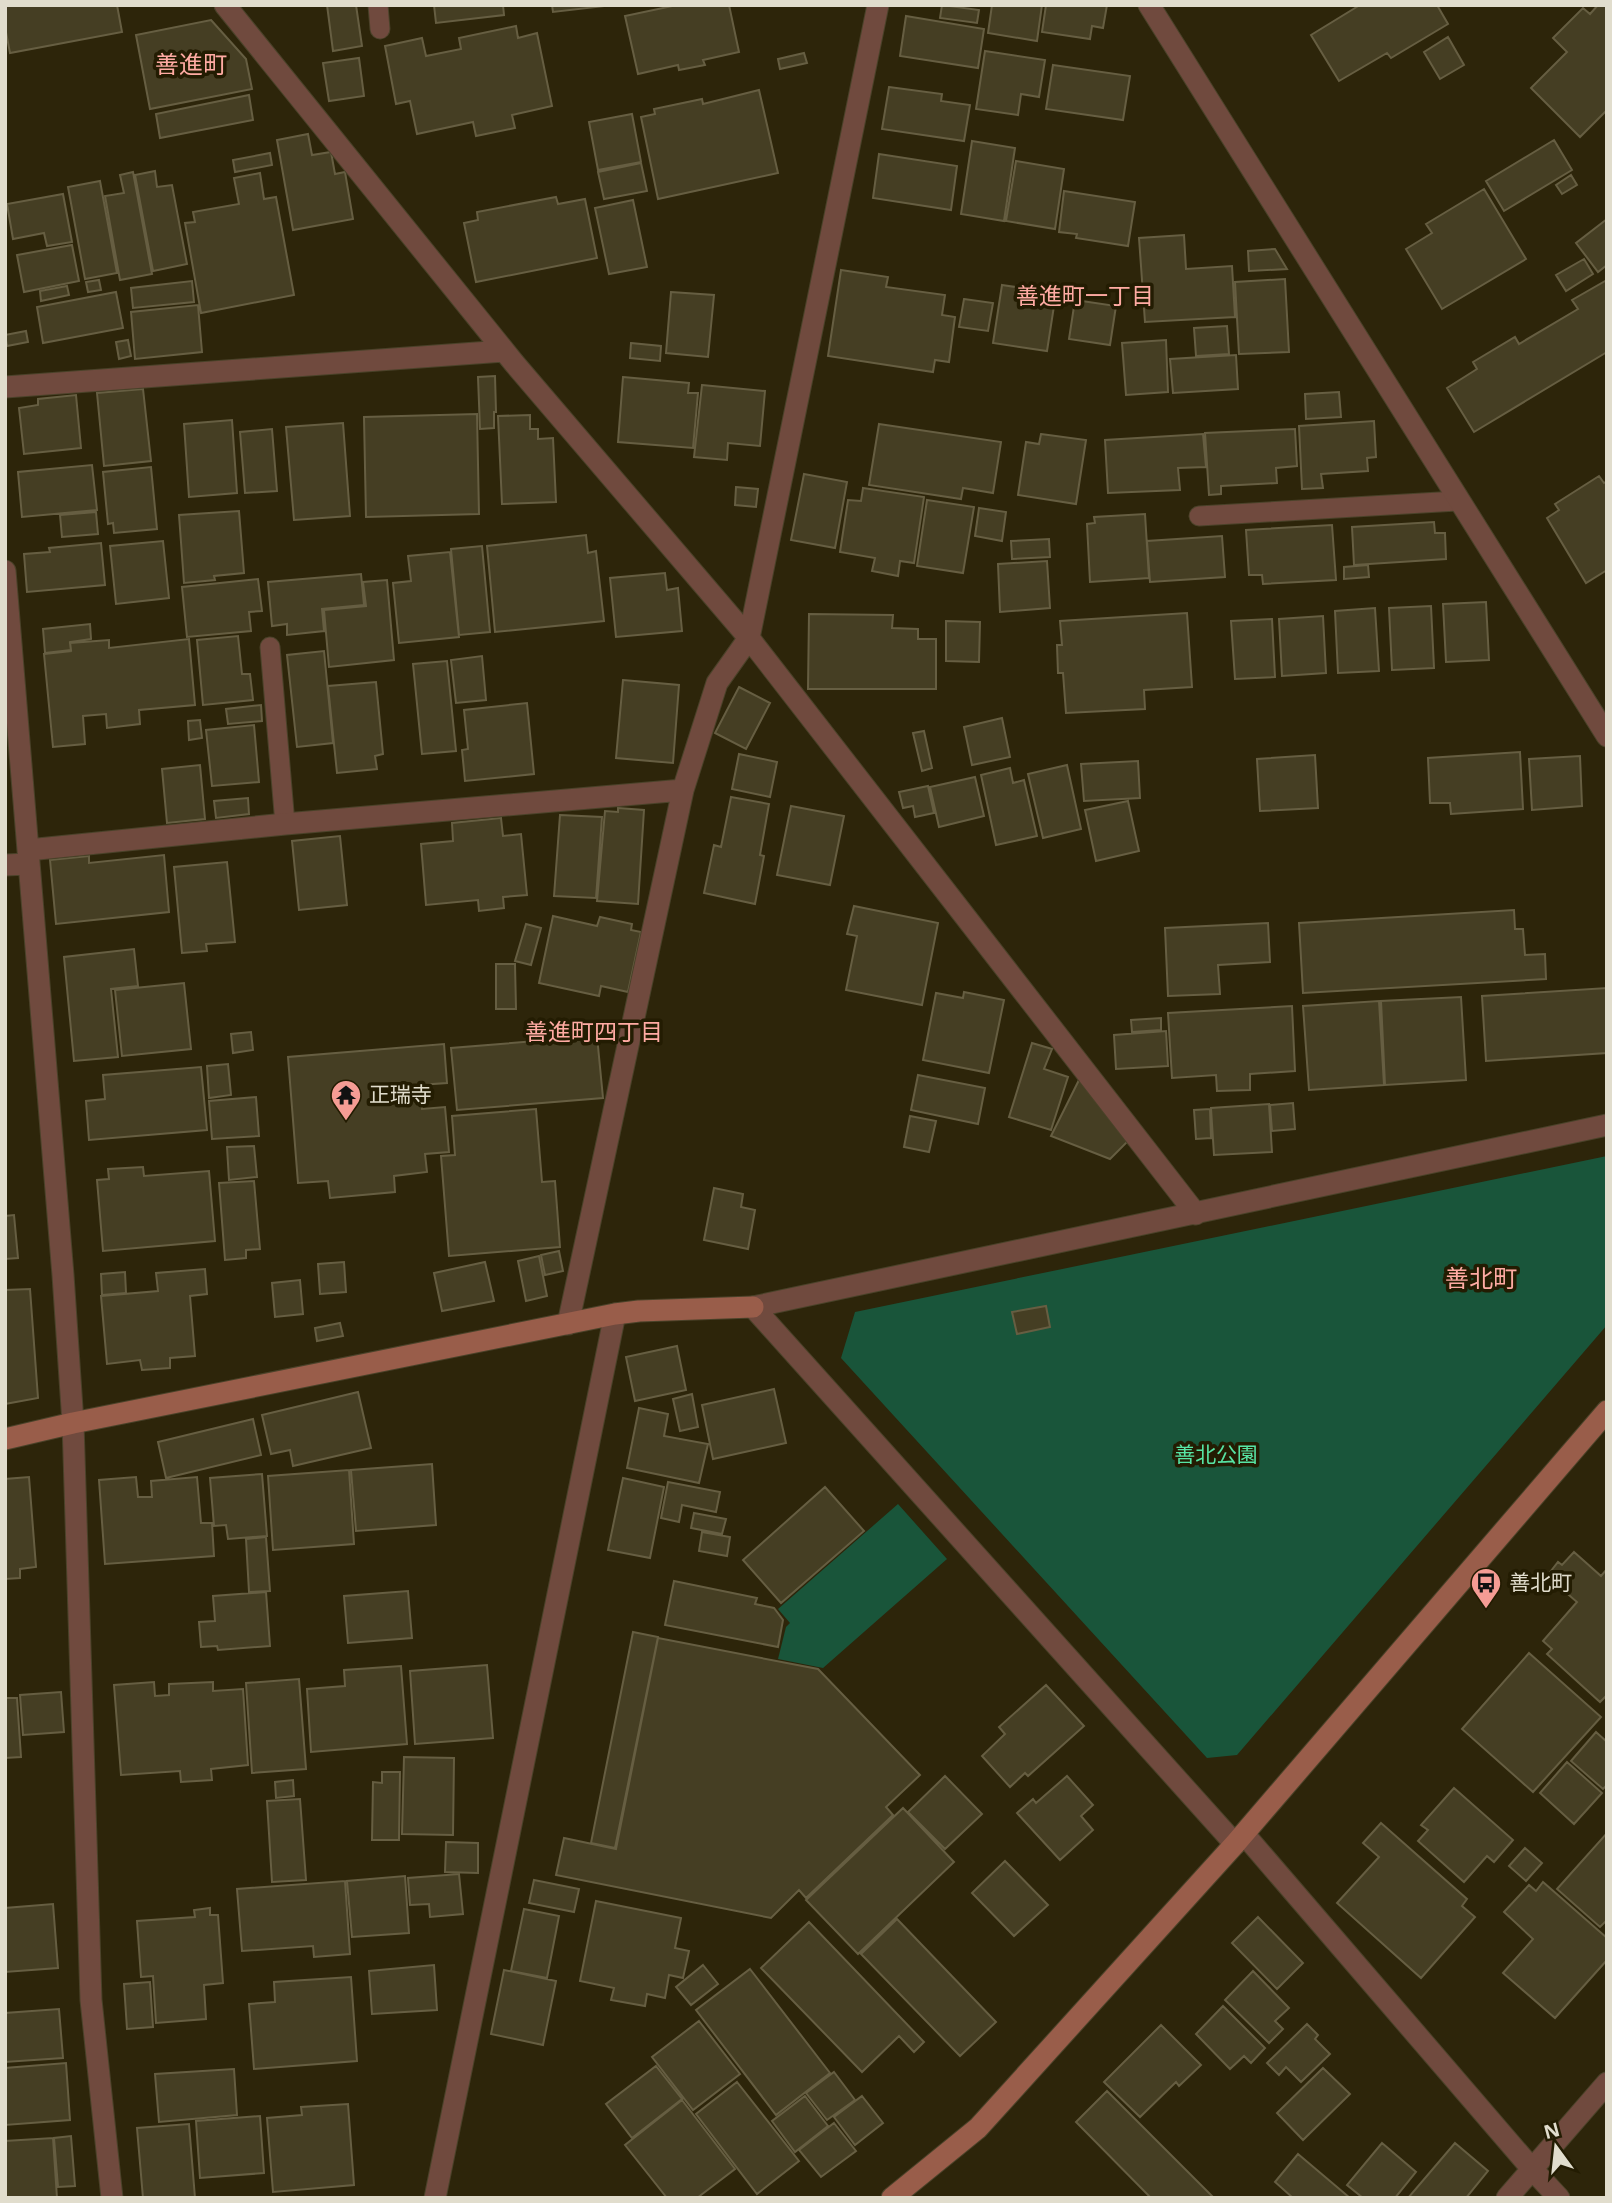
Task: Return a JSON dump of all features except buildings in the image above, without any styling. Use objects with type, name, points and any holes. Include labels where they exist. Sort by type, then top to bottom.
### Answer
[{"type":"street","points":[[225,5],[504,351],[749,638],[1196,1214]]},
{"type":"street","points":[[568,1324],[684,790],[717,683],[749,638],[878,5]]},
{"type":"street","points":[[1149,5],[1607,736]]},
{"type":"street","points":[[5,387],[504,351]]},
{"type":"street","points":[[5,571],[73,1423],[91,2000],[112,2198]]},
{"type":"street","points":[[5,865],[28,857],[285,824],[684,790]]},
{"type":"street","points":[[5,1439],[615,1314],[753,1307],[1607,1125]]},
{"type":"street","points":[[753,1307],[1240,1839],[1559,2198]]},
{"type":"street","points":[[435,2198],[615,1314]]},
{"type":"street","points":[[892,2198],[978,2128],[1240,1839],[1607,1411]]},
{"type":"street","points":[[1507,2198],[1607,2083]]},
{"type":"lane","points":[[378,5],[380,29]]},
{"type":"lane","points":[[1199,516],[1457,500]]},
{"type":"lane","points":[[270,647],[285,824]]},
{"type":"green space","name":"善北公園","points":[[1607,1156],[1607,1325],[1237,1755],[1207,1758],[841,1358],[855,1312]]},
{"type":"green space","points":[[898,1504],[947,1559],[823,1668],[778,1659],[786,1627],[790,1623],[778,1609]]},
{"type":"place","name":"正瑞寺","points":[[346,1122]]},
{"type":"place","name":"善北町","points":[[1486,1610]]},
{"type":"district","name":"善進町","points":[[191,65]]},
{"type":"district","name":"善進町一丁目","points":[[1085,296]]},
{"type":"district","name":"善進町四丁目","points":[[594,1032]]},
{"type":"district","name":"善北町","points":[[1481,1279]]}]
